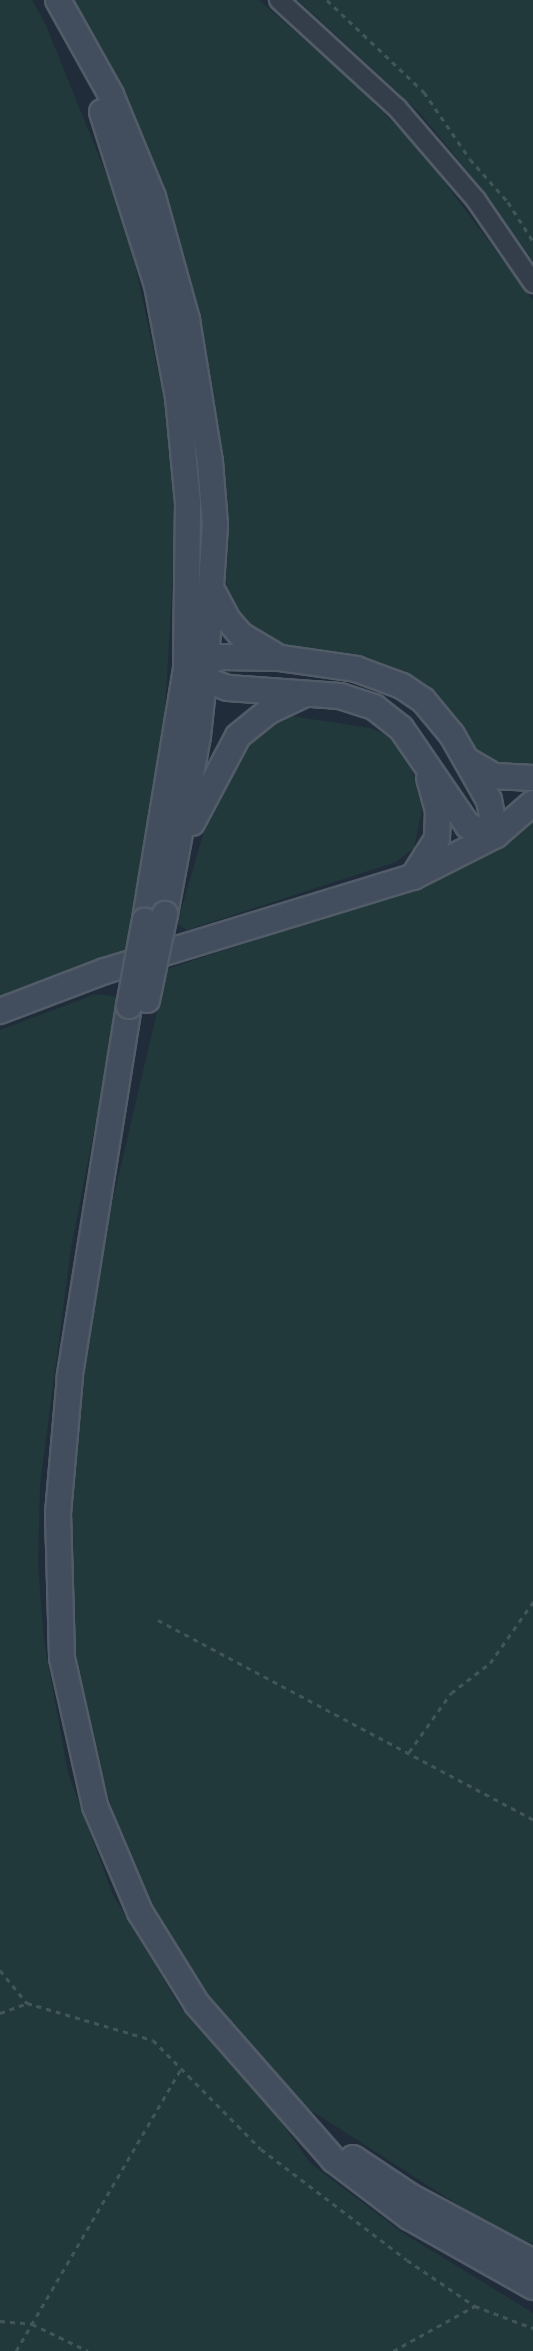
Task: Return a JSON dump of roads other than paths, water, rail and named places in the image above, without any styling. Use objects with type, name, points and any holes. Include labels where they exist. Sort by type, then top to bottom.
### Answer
[{"type":"main road","points":[[56,0],[132,142],[175,275],[210,463],[215,525],[212,590],[199,671],[89,1262],[61,1448],[58,1612],[76,1735],[94,1806],[140,1912],[197,2004],[334,2160],[370,2190],[533,2287]]},
{"type":"main road","points":[[56,0],[122,167],[167,332],[184,442],[199,671],[172,879]]},
{"type":"main road","points":[[212,590],[228,621],[242,635],[280,659]]},
{"type":"main road","points":[[199,671],[280,659],[356,669],[402,686],[440,716],[489,800],[496,835]]},
{"type":"main road","points":[[199,671],[374,707],[401,728],[468,825],[496,835]]},
{"type":"main road","points":[[155,917],[197,809],[238,736],[269,711],[312,693]]},
{"type":"main road","points":[[468,761],[494,776],[533,778]]},
{"type":"main road","points":[[414,877],[434,846],[439,828],[425,764]]},
{"type":"main road","points":[[0,1010],[105,971],[414,877],[496,835],[533,803]]},
{"type":"main road","points":[[293,2113],[410,2196],[529,2258]]},
{"type":"street","points":[[279,0],[397,108],[476,200],[533,283]]}]
